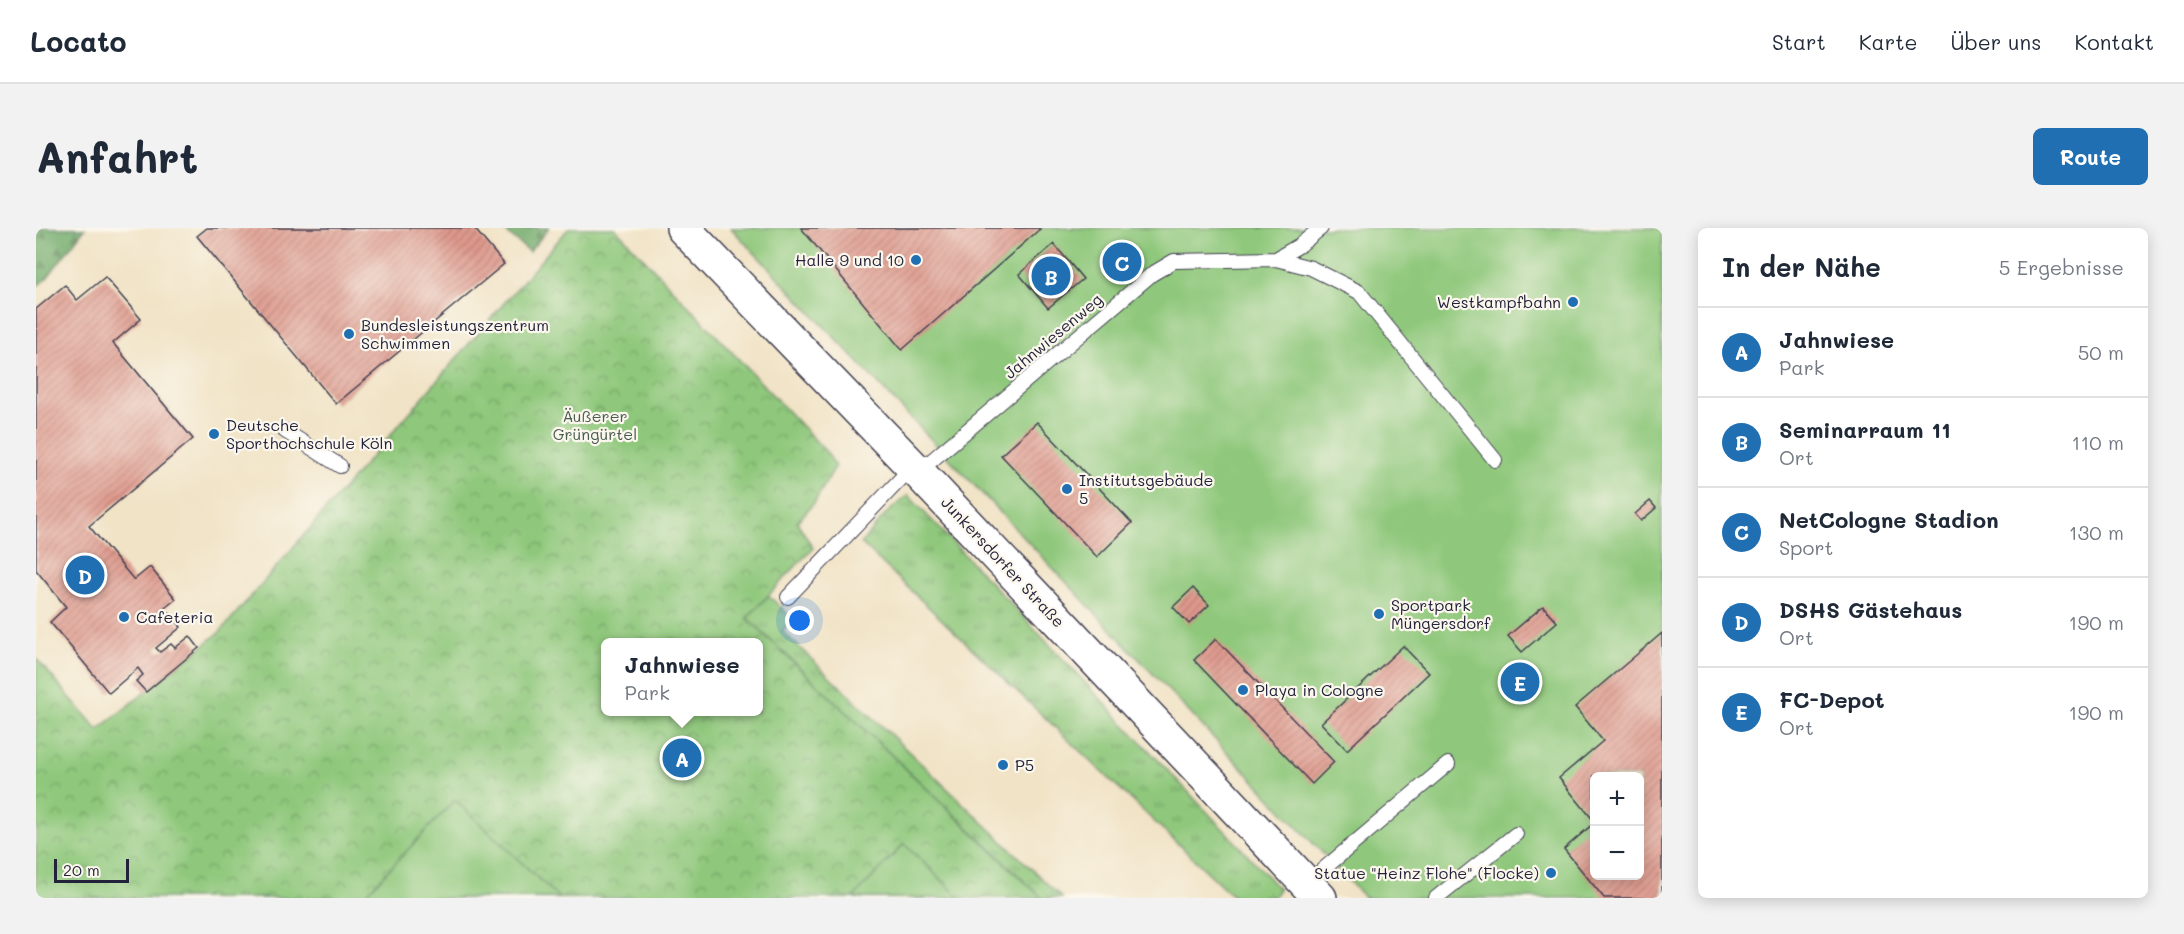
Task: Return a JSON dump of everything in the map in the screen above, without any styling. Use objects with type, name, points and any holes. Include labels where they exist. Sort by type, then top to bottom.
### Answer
[{"type":"street","name":"Junkersdorfer Straße","points":[[683,228],[916,469],[1314,891]]},
{"type":"lane","name":"Jahnwiesenweg","points":[[788,597],[916,469],[1152,274],[1174,261],[1275,259],[1300,245],[1321,228]]},
{"type":"lane","points":[[1275,259],[1311,268],[1359,292],[1495,460]]},
{"type":"lane","points":[[285,431],[340,466]]},
{"type":"lane","points":[[1314,891],[1448,764]]},
{"type":"lane","points":[[1436,898],[1516,834]]},
{"type":"green space","points":[[36,228],[85,228],[47,278],[36,287]]},
{"type":"green space","points":[[501,228],[549,228],[529,252]]},
{"type":"green space","name":"Äußerer Grüngürtel","points":[[569,228],[615,228],[829,455],[835,467],[814,503],[797,522],[813,548],[747,618],[1042,898],[36,898],[36,658],[98,730],[220,632]]},
{"type":"green space","name":"Sportpark Müngersdorf","points":[[731,228],[1662,228],[1662,898],[1365,898]]},
{"type":"green space","points":[[908,495],[1260,868],[1279,889],[1273,898],[1235,898],[861,543],[887,513]]},
{"type":"green space","points":[[768,595],[793,619],[782,631],[1062,898],[1042,898],[747,618]]},
{"type":"green space","points":[[455,800],[559,898],[362,898]]},
{"type":"green space","points":[[904,844],[960,898],[853,898]]},
{"type":"building","name":"Bundesleistungszentrum Schwimmen","points":[[207,228],[474,228],[504,264],[336,404],[197,236]]},
{"type":"building","name":"Halle 9 und 10","points":[[801,228],[1038,228],[1040,229],[902,350]]},
{"type":"building","points":[[1054,244],[1083,279],[1048,308],[1019,274]]},
{"type":"building","points":[[105,277],[141,319],[113,343],[193,439],[89,526],[134,580],[150,567],[176,599],[161,611],[165,616],[169,612],[181,627],[156,648],[160,652],[171,644],[175,648],[190,636],[199,648],[146,692],[136,681],[143,675],[138,668],[109,693],[50,622],[66,607],[36,570],[36,309],[65,285],[77,300]]},
{"type":"building","name":"Institutsgebäude 5","points":[[1037,422],[1132,523],[1097,557],[1001,455]]},
{"type":"building","points":[[1650,501],[1656,508],[1641,521],[1635,514]]},
{"type":"building","points":[[1193,588],[1209,605],[1189,624],[1173,607]]},
{"type":"building","points":[[1543,606],[1557,622],[1522,652],[1508,636]]},
{"type":"building","points":[[1662,633],[1662,898],[1604,898],[1564,849],[1590,826],[1590,880],[1644,880],[1644,772],[1590,772],[1590,816],[1559,778],[1603,741],[1575,707]]},
{"type":"building","name":"Playa in Cologne","points":[[1216,639],[1334,762],[1312,784],[1194,660]]},
{"type":"building","name":"Playa in Cologne","points":[[1403,646],[1429,673],[1347,750],[1321,723]]},
{"type":"building","points":[[1520,672],[1529,682],[1519,691],[1510,681]]},
{"type":"place","name":"Halle 9 und 10","points":[[916,260]]},
{"type":"place","name":"NetCologne Stadion","points":[[1122,262]]},
{"type":"place","name":"Seminarraum 11","points":[[1051,276]]},
{"type":"place","name":"Westkampfbahn","points":[[1573,302]]},
{"type":"place","name":"Bundesleistungszentrum Schwimmen","points":[[349,334]]},
{"type":"place","name":"Deutsche Sporthochschule Köln","points":[[214,434]]},
{"type":"place","name":"Institutsgebäude 5","points":[[1067,489]]},
{"type":"place","name":"DSHS Gästehaus","points":[[85,575]]},
{"type":"place","name":"Sportpark Müngersdorf","points":[[1379,614]]},
{"type":"place","name":"Cafeteria","points":[[124,617]]},
{"type":"place","name":"FC-Depot","points":[[1520,682]]},
{"type":"place","name":"Playa in Cologne","points":[[1243,690]]},
{"type":"place","name":"Jahnwiese","points":[[682,758]]},
{"type":"place","name":"P5","points":[[1003,765]]},
{"type":"place","name":"Statue \"Heinz Flohe\" (Flocke)","points":[[1551,873]]}]
